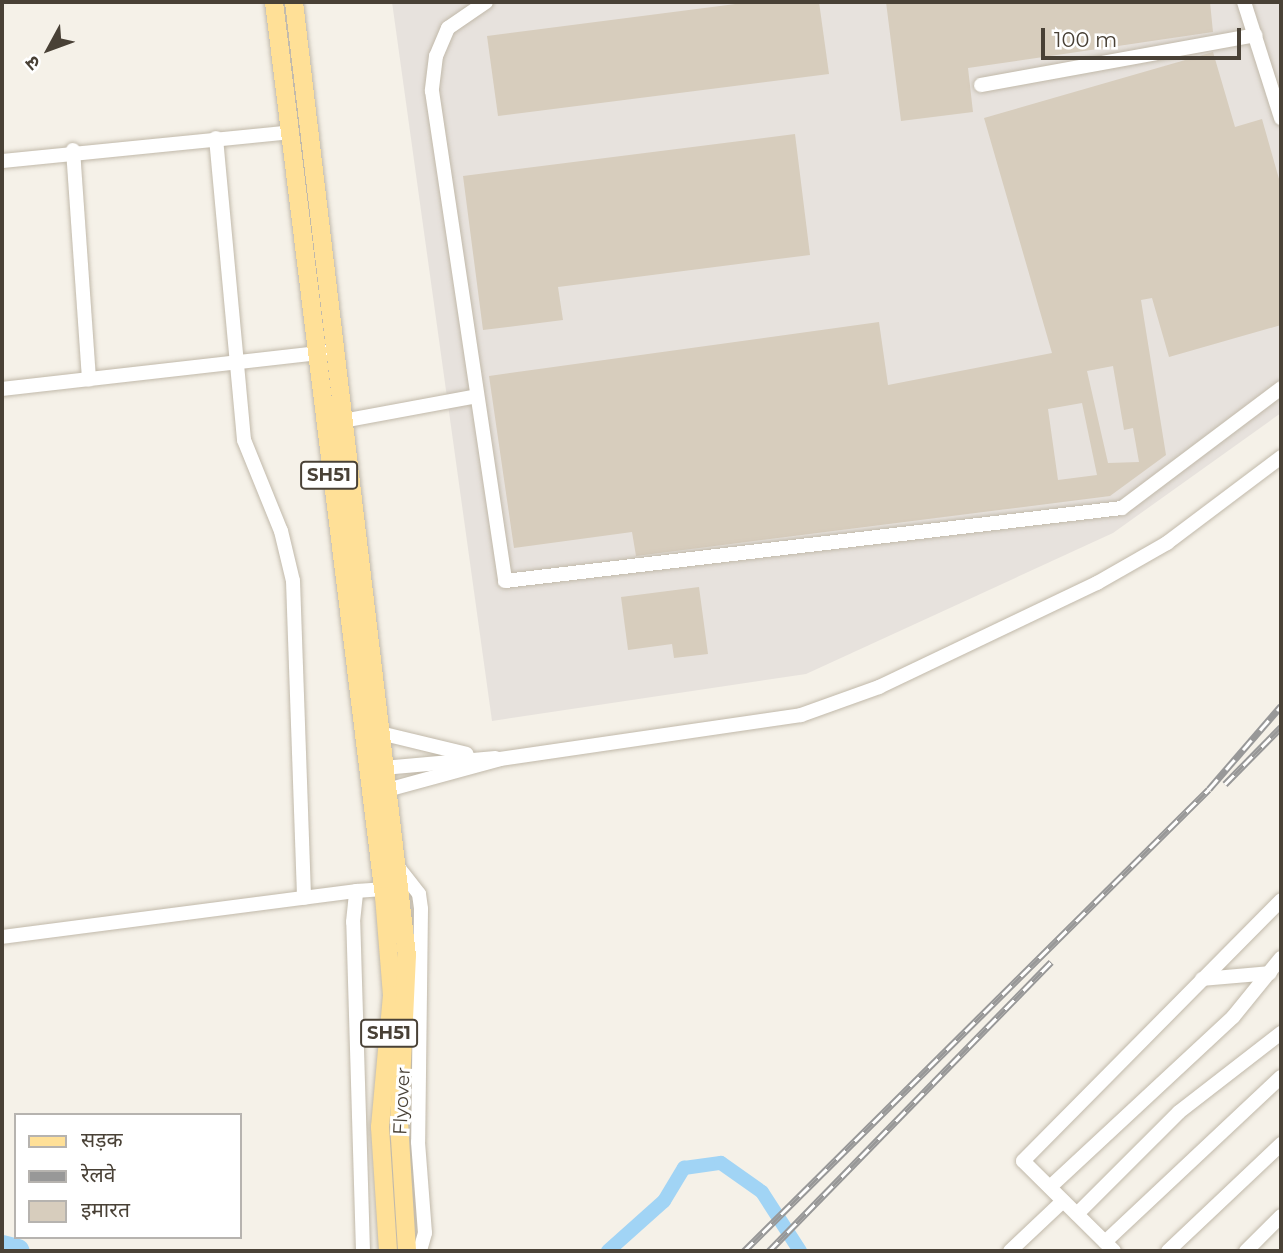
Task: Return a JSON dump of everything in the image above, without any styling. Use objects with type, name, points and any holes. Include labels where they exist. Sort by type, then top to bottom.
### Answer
[{"type":"main road","name":"SH51","points":[[294,2],[290,132],[324,353],[342,421],[383,768],[398,867]]},
{"type":"main road","name":"SH51","points":[[274,3],[291,63],[383,889]]},
{"type":"main road","name":"Flyover","points":[[398,867],[407,982],[399,1123],[407,1251]]},
{"type":"main road","name":"Flyover","points":[[383,889],[392,995],[380,1127],[388,1251]]},
{"type":"street","points":[[486,2],[448,28],[436,56],[432,91],[505,582],[1122,508],[1281,388]]},
{"type":"street","points":[[1244,2],[1281,118]]},
{"type":"street","points":[[981,85],[1255,35]]},
{"type":"street","points":[[2,160],[73,150],[290,132]]},
{"type":"street","points":[[216,138],[234,363],[248,456],[278,523],[293,581],[304,898]]},
{"type":"street","points":[[73,150],[89,379]]},
{"type":"street","points":[[2,389],[324,353]]},
{"type":"street","points":[[342,421],[477,396]]},
{"type":"street","points":[[387,790],[500,759],[801,715],[879,687],[1097,583],[1167,543],[1281,457]]},
{"type":"street","points":[[380,733],[474,756],[500,759]]},
{"type":"street","points":[[383,768],[474,756]]},
{"type":"street","points":[[398,867],[419,894],[421,909],[420,1251]]},
{"type":"street","points":[[2,937],[383,889]]},
{"type":"street","points":[[356,891],[353,1093],[363,1251]]},
{"type":"street","points":[[1281,900],[1023,1161],[1109,1247],[1281,1077]]},
{"type":"street","points":[[1050,1187],[1233,1017],[1281,958]]},
{"type":"street","points":[[1202,979],[1281,971]]},
{"type":"street","points":[[1077,1214],[1179,1112],[1281,1033]]},
{"type":"street","points":[[1168,1251],[1281,1144]]},
{"type":"street","points":[[1012,1249],[1063,1201]]},
{"type":"street","points":[[1246,1251],[1281,1216]]},
{"type":"shaded area","points":[[392,2],[1281,2],[1281,413],[1113,533],[806,674],[492,721]]},
{"type":"building","points":[[751,2],[819,2],[829,74],[498,116],[487,36]]},
{"type":"building","points":[[886,2],[1210,2],[1213,32],[968,68],[973,112],[901,121]]},
{"type":"building","points":[[1213,52],[1235,127],[1262,119],[1281,186],[1281,325],[1169,357],[1152,298],[1141,300],[1166,455],[1110,496],[636,556],[632,532],[514,548],[489,376],[879,322],[888,385],[1052,353],[984,118]],"holes":[[[1113,366],[1124,430],[1133,428],[1139,462],[1108,463],[1087,371]],[[1082,403],[1097,475],[1058,480],[1048,409]]]},
{"type":"building","points":[[795,134],[810,255],[558,287],[563,320],[483,330],[463,176]]},
{"type":"building","points":[[699,587],[708,654],[674,658],[672,644],[628,650],[621,597]]},
{"type":"waterway","points":[[608,1251],[664,1201],[684,1168],[721,1163],[762,1192],[800,1251]]},
{"type":"waterway","points":[[2,1247],[18,1251]]},
{"type":"railway","points":[[744,1251],[1209,789],[1281,706]]},
{"type":"railway","points":[[1225,784],[1281,727]]},
{"type":"railway","points":[[769,1251],[1051,962]]}]
